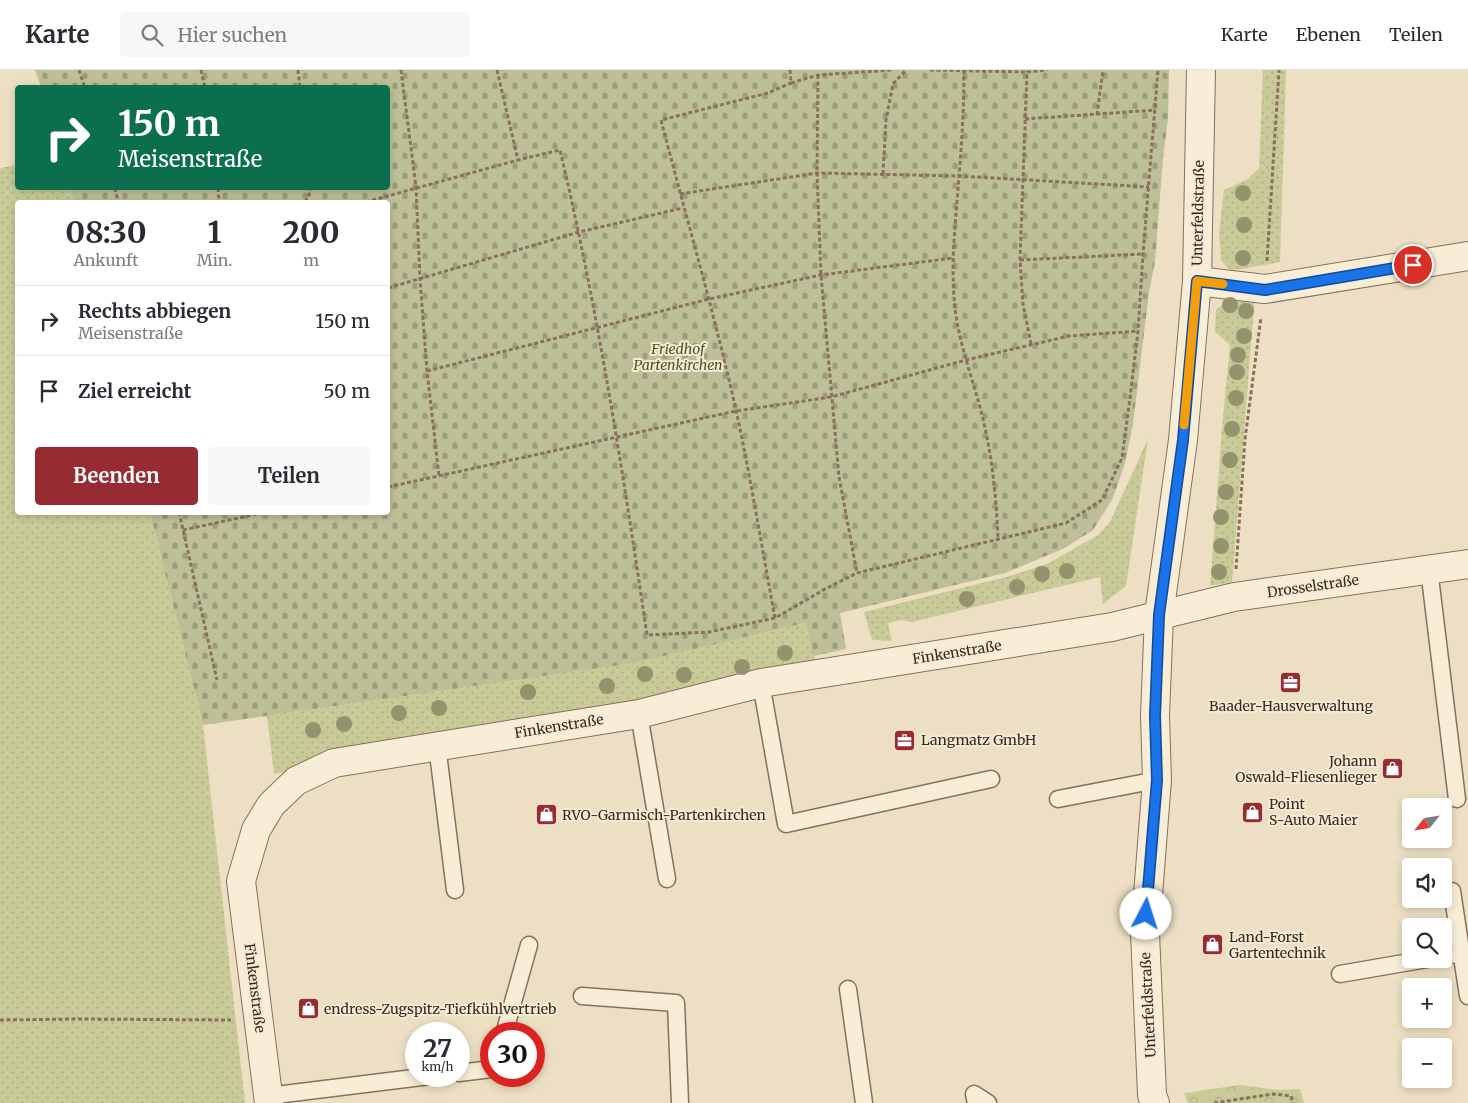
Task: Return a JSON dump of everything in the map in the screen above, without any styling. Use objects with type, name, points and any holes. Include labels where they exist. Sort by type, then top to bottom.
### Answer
[{"type":"street","name":"Unterfeldstraße","points":[[1155,1103],[1152,1095],[1145,933],[1157,780],[1155,716],[1159,615],[1183,440],[1197,281],[1201,70]]},
{"type":"street","points":[[1197,281],[1265,290],[1468,256]]},
{"type":"street","name":"Drosselstraße","points":[[1159,615],[1234,597],[1468,564]]},
{"type":"street","name":"Finkenstraße","points":[[269,1100],[242,881],[256,830],[271,805],[296,780],[334,763],[640,714],[761,683],[1112,627],[1159,615]]},
{"type":"lane","points":[[1429,568],[1457,799]]},
{"type":"lane","points":[[761,683],[786,824],[991,780]]},
{"type":"lane","points":[[640,714],[667,879]]},
{"type":"lane","points":[[437,745],[455,890]]},
{"type":"lane","points":[[1058,799],[1157,780]]},
{"type":"lane","points":[[1452,891],[1468,996]]},
{"type":"lane","points":[[507,1022],[529,945]]},
{"type":"lane","points":[[1452,955],[1462,953]]},
{"type":"lane","points":[[1340,974],[1402,963]]},
{"type":"lane","points":[[848,989],[864,1103]]},
{"type":"lane","points":[[582,996],[676,1003],[680,1103]]},
{"type":"lane","points":[[269,1100],[405,1080]]},
{"type":"lane","points":[[976,1103],[974,1094],[988,1103]]},
{"type":"path","points":[[79,70],[84,85]]},
{"type":"path","points":[[201,70],[204,85]]},
{"type":"path","points":[[298,70],[300,85]]},
{"type":"path","points":[[401,70],[416,187],[427,371],[439,476]]},
{"type":"path","points":[[497,70],[518,160]]},
{"type":"path","points":[[790,70],[791,83]]},
{"type":"path","points":[[775,618],[736,411],[709,299],[683,208],[661,120],[768,93],[791,83],[818,75],[892,70]]},
{"type":"path","points":[[883,174],[886,120],[893,84],[906,70]]},
{"type":"path","points":[[930,70],[1027,72],[1047,70]]},
{"type":"path","points":[[1097,115],[1104,70]]},
{"type":"path","points":[[373,200],[560,150],[579,232],[617,438],[647,635],[709,632],[775,618],[857,573],[1066,523],[1102,500],[1122,458],[1138,331],[1158,70]]},
{"type":"path","points":[[1234,597],[1246,439],[1265,290],[1279,70]]},
{"type":"path","points":[[964,71],[953,258],[955,308],[966,360],[981,410],[990,453],[996,490],[998,538]]},
{"type":"path","points":[[1027,72],[1020,260],[1023,304],[1031,344]]},
{"type":"path","points":[[818,75],[817,173],[821,275],[839,477],[857,573]]},
{"type":"path","points":[[1025,119],[1156,110]]},
{"type":"path","points":[[680,194],[817,173],[959,176],[1150,187]]},
{"type":"path","points":[[390,287],[579,232],[683,208]]},
{"type":"path","points":[[1020,260],[1143,254]]},
{"type":"path","points":[[427,371],[709,299],[821,275],[953,258]]},
{"type":"path","points":[[390,487],[736,411],[831,397],[966,360],[1068,336],[1138,331]]},
{"type":"path","points":[[180,515],[217,680]]},
{"type":"path","points":[[183,530],[252,515]]},
{"type":"path","points":[[0,1020],[260,1021]]},
{"type":"path","points":[[1214,1103],[1273,1094],[1291,1096],[1294,1103]]},
{"type":"green space","name":"Friedhof Partenkirchen","points":[[35,70],[1169,70],[1168,119],[1155,262],[1149,292],[1133,424],[1125,463],[1113,498],[1093,530],[1065,548],[1005,573],[840,613],[846,649],[814,656],[805,623],[635,663],[203,725],[150,515],[390,515],[390,200],[73,200],[71,190],[390,190],[390,85],[40,85]]},
{"type":"green space","points":[[1263,70],[1286,70],[1280,262],[1230,270],[1221,260],[1219,232],[1224,190],[1248,179],[1259,168]]},
{"type":"green space","points":[[15,165],[15,190],[71,190],[73,200],[15,200],[15,515],[150,515],[203,725],[245,1103],[0,1103],[0,168]]},
{"type":"green space","points":[[1235,296],[1255,296],[1232,582],[1210,586],[1230,345],[1215,332],[1216,310]]},
{"type":"green space","points":[[1148,439],[1126,586],[1103,604],[1100,577],[912,622],[901,620],[888,623],[892,641],[872,640],[864,612],[1010,576],[1049,563],[1098,535],[1110,522]]},
{"type":"green space","points":[[805,623],[817,666],[274,774],[267,716],[635,663]]},
{"type":"green space","points":[[1240,1085],[1278,1090],[1300,1089],[1304,1103],[1188,1103],[1184,1093]]},
{"type":"slow traffic","points":[[1184,425],[1197,281],[1223,284]]},
{"type":"place","name":"Baader-Hausverwaltung","points":[[1291,683]]},
{"type":"place","name":"Langmatz GmbH","points":[[905,740]]},
{"type":"place","name":"Johann Oswald-Fliesenlieger","points":[[1393,769]]},
{"type":"place","name":"Point S-Auto Maier","points":[[1253,812]]},
{"type":"place","name":"RVO-Garmisch-Partenkirchen","points":[[546,815]]},
{"type":"place","name":"Land-Forst Gartentechnik","points":[[1213,945]]},
{"type":"place","name":"endress-Zugspitz-Tiefkühlvertrieb","points":[[308,1009]]},
{"type":"route","points":[[1146,914],[1157,780],[1155,716],[1159,615],[1183,440],[1197,281],[1265,290],[1413,265]]}]
